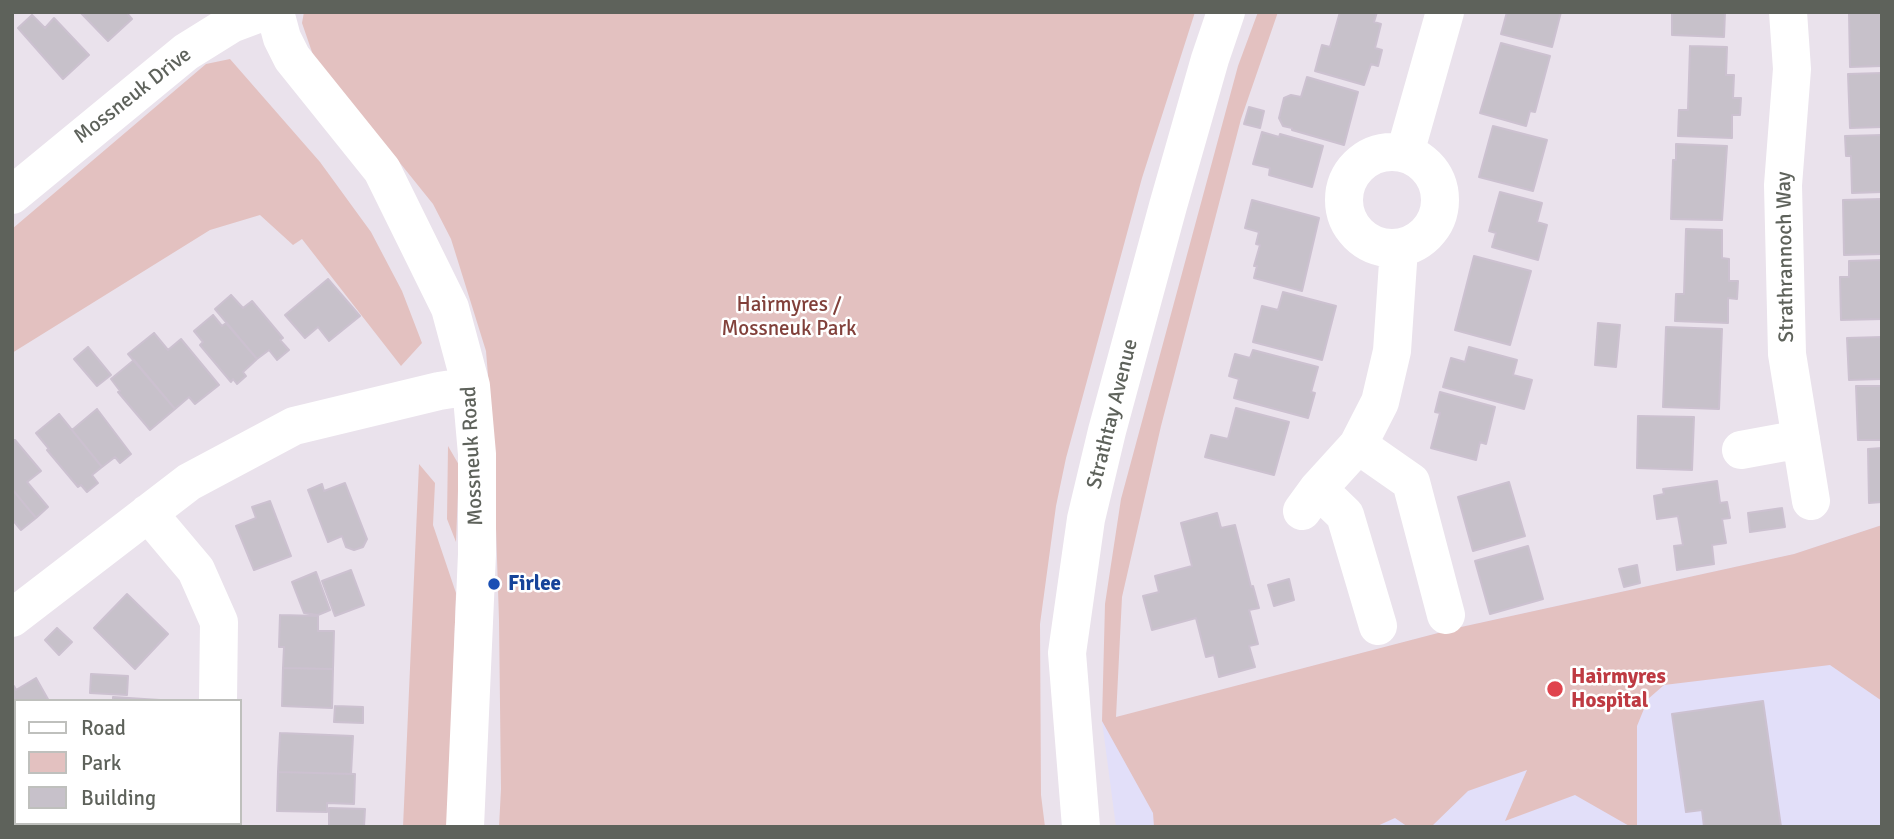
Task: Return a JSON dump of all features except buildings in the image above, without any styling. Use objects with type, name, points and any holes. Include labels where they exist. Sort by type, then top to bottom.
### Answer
[{"type":"street","name":"Mossneuk Drive","points":[[12,195],[186,52],[231,24],[263,12]]},
{"type":"street","name":"Mossneuk Road","points":[[275,12],[282,38],[292,58],[382,170],[450,308],[471,386],[477,454],[477,554],[465,827]]},
{"type":"street","name":"Strathtay Avenue","points":[[1081,827],[1067,653],[1086,519],[1168,206],[1226,12]]},
{"type":"street","points":[[1405,153],[1445,12]]},
{"type":"street","name":"Strathrannoch Way","points":[[1788,12],[1792,69],[1783,185],[1787,354],[1811,501]]},
{"type":"street","points":[[1390,151],[1405,153],[1420,160],[1432,172],[1439,187],[1437,219],[1428,233],[1414,243],[1399,248],[1383,248],[1362,238],[1348,220],[1343,205],[1344,189],[1350,174],[1374,155],[1390,151]]},
{"type":"street","points":[[1378,626],[1345,515],[1310,500],[1358,445],[1380,402],[1392,351],[1399,248]]},
{"type":"street","points":[[12,618],[189,482],[294,426],[439,391],[471,386]]},
{"type":"street","points":[[1741,450],[1801,439]]},
{"type":"street","points":[[1358,445],[1411,482],[1446,615]]},
{"type":"street","points":[[148,513],[196,570],[219,622],[218,699]]},
{"type":"shaded area","name":"Hairmyres Hospital","points":[[1882,525],[1882,827],[1116,827],[1102,721],[1461,627],[1794,554]]},
{"type":"green space","name":"Hairmyres / Mossneuk Park","points":[[304,12],[1195,12],[1142,178],[1066,458],[1056,506],[1040,624],[1041,795],[1045,827],[499,827],[499,620],[493,436],[486,351],[451,239],[433,204],[313,55],[302,23]]},
{"type":"green space","name":"Hairmyres Hospital","points":[[1258,12],[1278,12],[1241,119],[1161,426],[1122,597],[1116,717],[1461,627],[1794,554],[1882,525],[1882,701],[1830,665],[1664,685],[1648,699],[1637,726],[1637,827],[1631,827],[1575,795],[1505,821],[1527,770],[1468,791],[1431,827],[1408,827],[1395,818],[1375,827],[1154,827],[1153,813],[1102,721],[1105,604],[1121,499],[1238,66]]},
{"type":"green space","points":[[230,59],[320,162],[371,232],[402,291],[422,343],[401,366],[302,239],[293,245],[260,215],[210,230],[12,353],[12,229],[206,64]]},
{"type":"green space","points":[[448,446],[459,465],[456,542],[447,519]]},
{"type":"green space","points":[[419,464],[435,483],[433,525],[456,593],[448,827],[403,827]]},
{"type":"place","name":"Firlee","points":[[494,584]]},
{"type":"place","name":"Hairmyres Hospital","points":[[1555,689]]}]
